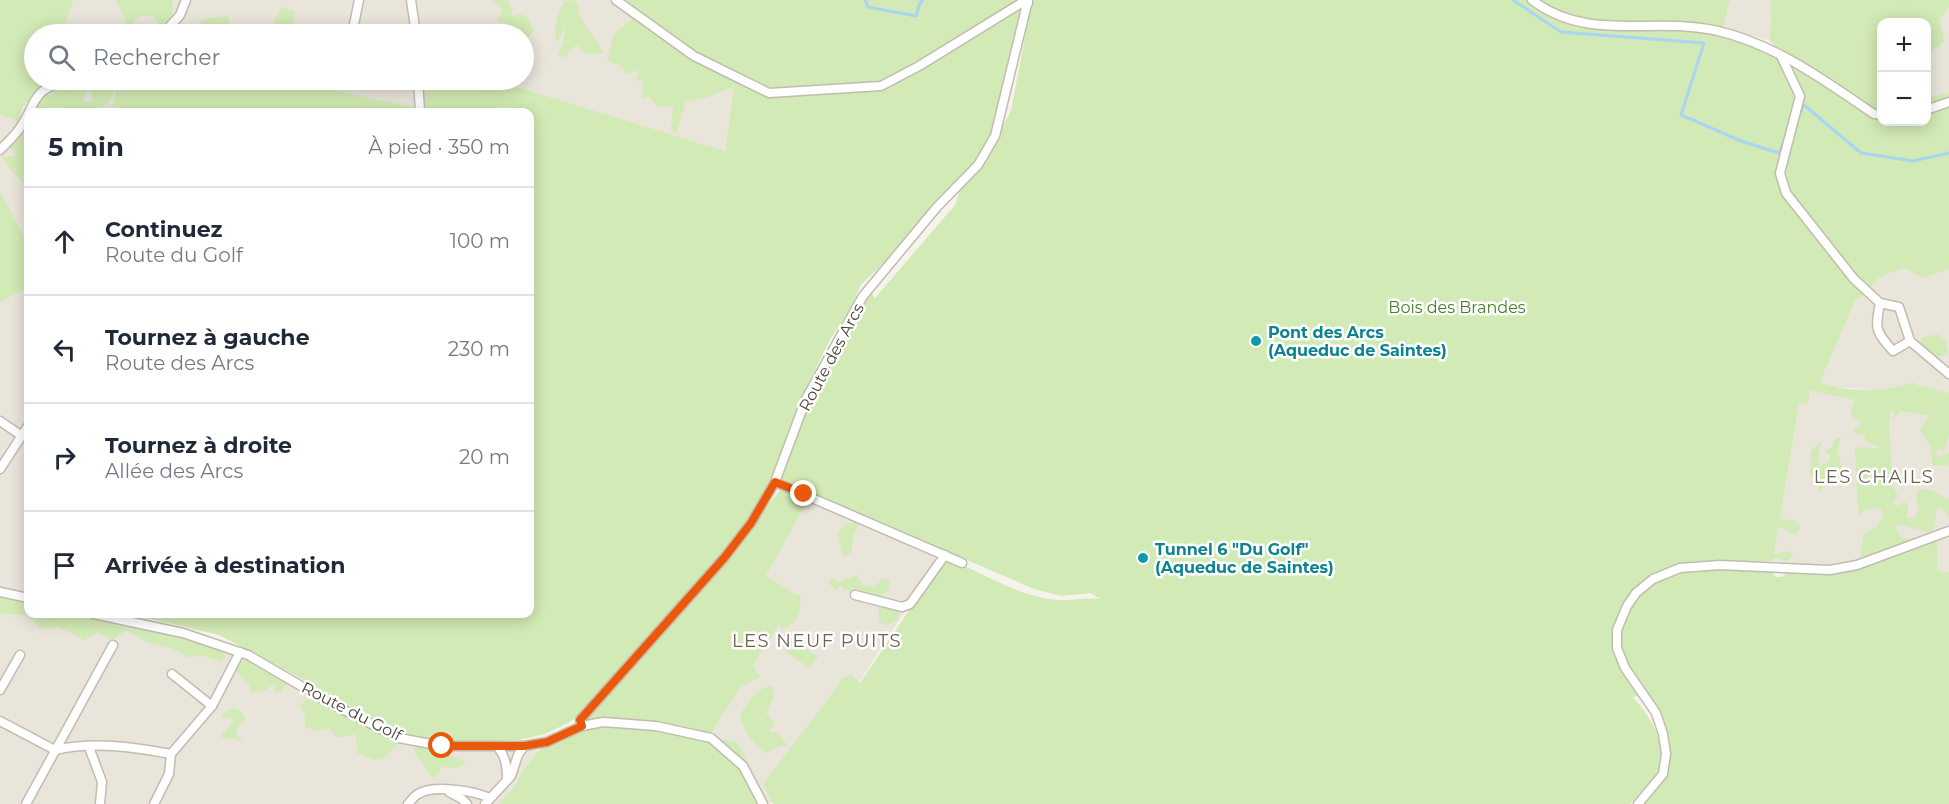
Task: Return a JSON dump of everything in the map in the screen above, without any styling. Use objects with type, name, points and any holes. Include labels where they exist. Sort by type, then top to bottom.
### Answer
[{"type":"street","points":[[172,24],[180,15],[186,0]]},
{"type":"street","points":[[354,24],[359,0]]},
{"type":"street","points":[[410,0],[414,24]]},
{"type":"street","points":[[615,0],[694,56],[769,93],[881,86],[920,66],[1028,1]]},
{"type":"street","points":[[1532,0],[1542,8],[1571,20],[1603,27],[1698,27],[1751,42],[1789,58],[1877,114]]},
{"type":"street","name":"Route des Arcs","points":[[582,726],[580,720],[724,558],[751,523],[775,482],[806,399],[863,296],[937,207],[978,165],[995,136],[1028,1]]},
{"type":"street","points":[[1781,56],[1796,83],[1800,96],[1780,173],[1786,193],[1854,279],[1880,303],[1899,307],[1910,341],[1949,374]]},
{"type":"street","points":[[30,108],[36,95],[44,90]]},
{"type":"street","points":[[419,90],[420,108]]},
{"type":"street","points":[[1931,108],[1949,102]]},
{"type":"street","points":[[0,150],[18,131],[24,119]]},
{"type":"street","points":[[1880,303],[1877,319],[1878,333],[1893,351],[1910,341]]},
{"type":"street","points":[[0,421],[22,436]]},
{"type":"street","points":[[0,469],[24,433]]},
{"type":"street","points":[[775,482],[962,562]]},
{"type":"street","points":[[1638,804],[1663,774],[1666,754],[1663,734],[1656,713],[1625,668],[1617,648],[1617,630],[1627,606],[1636,593],[1653,579],[1680,568],[1720,565],[1830,570],[1857,565],[1949,531]]},
{"type":"street","points":[[855,595],[902,607],[910,604],[945,555]]},
{"type":"street","points":[[0,592],[24,597]]},
{"type":"street","name":"Route du Golf","points":[[113,618],[183,633],[248,655],[332,704],[399,738],[442,746],[524,746],[547,742],[582,726],[603,722],[656,726],[711,738],[743,766],[763,804]]},
{"type":"street","points":[[26,804],[113,645]]},
{"type":"street","points":[[154,804],[169,774],[171,754],[212,706],[240,652]]},
{"type":"street","points":[[0,690],[20,655]]},
{"type":"street","points":[[172,674],[212,706]]},
{"type":"street","points":[[0,720],[55,750],[68,747],[122,746],[171,754]]},
{"type":"street","points":[[497,746],[505,755],[507,780]]},
{"type":"street","points":[[408,804],[417,794],[426,790],[443,789],[477,792],[488,801],[512,776],[524,746]]},
{"type":"street","points":[[89,747],[102,782],[100,804]]},
{"type":"street","points":[[443,789],[467,804]]},
{"type":"shaded area","points":[[74,0],[627,0],[634,17],[641,70],[635,80],[643,82],[649,97],[673,106],[677,133],[686,102],[709,97],[734,86],[725,151],[527,90],[534,90],[534,24],[65,24]]},
{"type":"shaded area","points":[[1730,0],[1771,0],[1770,41],[1723,27]]},
{"type":"shaded area","points":[[1949,8],[1949,92],[1936,96],[1931,95],[1931,55],[1945,41],[1940,20]]},
{"type":"shaded area","points":[[46,90],[116,90],[113,108],[85,108],[51,97]]},
{"type":"shaded area","points":[[332,90],[418,90],[419,108]]},
{"type":"shaded area","points":[[0,97],[20,117],[18,131],[9,145],[24,173],[24,432],[22,435],[24,436],[24,618],[126,618],[126,620],[248,655],[399,738],[442,746],[497,746],[538,751],[521,773],[517,783],[499,804],[0,804]]},
{"type":"shaded area","points":[[1904,268],[1922,278],[1949,269],[1949,572],[1937,571],[1937,534],[1830,570],[1773,561],[1801,389],[1876,390],[1833,387],[1820,382],[1856,297],[1859,300],[1880,277]]},
{"type":"shaded area","points":[[809,499],[934,553],[936,563],[784,799],[767,804],[757,804],[742,769],[708,740],[796,596],[766,576]]},
{"type":"green space","points":[[0,0],[74,0],[65,24],[24,24],[24,90],[38,90],[23,107],[18,121],[0,115]]},
{"type":"green space","points":[[116,0],[172,0],[172,12],[163,24],[158,24],[152,16],[139,16],[132,24],[127,24]]},
{"type":"green space","points":[[491,0],[506,0],[510,3],[513,17],[517,13],[528,17],[531,24],[506,24],[497,20],[503,10]]},
{"type":"green space","points":[[573,0],[577,3],[580,17],[604,53],[587,54],[576,45],[564,58],[558,55],[566,27],[557,42],[556,22],[564,2]]},
{"type":"green space","name":"Bois des Brandes","points":[[627,0],[1022,0],[1004,110],[990,149],[1011,111],[1032,0],[1730,0],[1723,27],[1702,26],[1713,35],[1775,56],[1780,50],[1770,41],[1771,0],[1949,0],[1949,8],[1940,20],[1945,41],[1931,55],[1931,18],[1877,18],[1877,126],[1931,126],[1931,95],[1936,96],[1949,92],[1949,269],[1922,278],[1904,268],[1880,277],[1859,300],[1856,298],[1820,382],[1854,390],[1879,390],[1913,382],[1949,393],[1949,435],[1944,450],[1936,450],[1937,458],[1949,452],[1949,468],[1948,465],[1933,466],[1930,446],[1920,430],[1929,415],[1901,411],[1894,419],[1893,411],[1890,410],[1889,430],[1893,486],[1898,496],[1892,501],[1896,506],[1906,502],[1907,518],[1912,519],[1919,511],[1916,499],[1918,489],[1931,490],[1949,499],[1949,517],[1941,507],[1937,508],[1933,531],[1927,532],[1900,524],[1895,527],[1901,537],[1918,541],[1937,534],[1937,571],[1949,572],[1949,804],[1635,804],[1658,776],[1669,752],[1666,727],[1648,695],[1632,697],[1645,712],[1656,732],[1661,753],[1660,763],[1652,780],[1630,804],[773,804],[763,784],[842,678],[851,675],[860,683],[941,563],[956,562],[1013,589],[1037,597],[1055,600],[1101,599],[1090,593],[1061,596],[1034,589],[783,481],[780,476],[806,399],[862,295],[871,293],[875,298],[955,205],[965,177],[860,286],[851,308],[831,338],[798,404],[772,478],[730,555],[780,490],[809,499],[766,576],[800,595],[798,616],[788,627],[783,629],[779,624],[753,666],[760,677],[744,685],[743,683],[708,739],[737,742],[746,757],[742,770],[757,804],[499,804],[517,783],[521,773],[538,751],[588,715],[581,712],[570,722],[545,734],[518,740],[432,740],[399,733],[219,635],[147,618],[534,618],[534,108],[423,108],[421,90],[527,90],[725,151],[734,86],[709,97],[686,102],[677,133],[671,130],[673,106],[658,107],[649,97],[642,99],[643,82],[635,80],[640,70],[627,74],[619,65],[607,61],[614,34],[634,17]],"holes":[[[1808,390],[1855,400],[1851,410],[1852,417],[1862,422],[1853,430],[1856,434],[1864,435],[1866,441],[1882,449],[1855,447],[1860,517],[1865,510],[1880,508],[1884,515],[1876,527],[1863,535],[1860,564],[1830,570],[1792,569],[1782,577],[1776,577],[1769,567],[1669,570],[1695,561],[1773,561],[1774,557],[1788,561],[1794,554],[1788,551],[1774,554],[1779,526],[1794,535],[1800,526],[1794,520],[1780,519],[1799,403],[1806,404],[1810,398]]]},
{"type":"green space","points":[[282,7],[295,11],[293,24],[274,24]]},
{"type":"green space","points":[[229,15],[229,24],[200,24],[201,20]]},
{"type":"green space","points":[[55,90],[86,90],[83,97],[85,102],[93,101],[93,90],[114,90],[110,99],[101,108],[32,108],[47,92],[51,97]]},
{"type":"green space","points":[[116,90],[332,90],[414,108],[113,108]]},
{"type":"green space","points":[[24,121],[24,185],[8,167],[3,157],[15,156],[9,145]]},
{"type":"green space","points":[[0,191],[24,236],[24,289],[0,302]]},
{"type":"green space","points":[[1937,334],[1946,340],[1948,354],[1936,357],[1921,344],[1921,338]]},
{"type":"green space","points":[[1836,438],[1841,438],[1837,450],[1843,471],[1852,474],[1850,480],[1829,482],[1824,485],[1821,492],[1818,490],[1817,479],[1810,477],[1811,451],[1822,440],[1818,457],[1819,467],[1830,460],[1830,454],[1825,451],[1832,447]]},
{"type":"green space","points":[[856,522],[858,526],[853,537],[851,553],[843,556],[838,534],[845,524]]},
{"type":"green space","points":[[857,575],[862,585],[874,587],[882,579],[890,579],[889,588],[883,595],[899,610],[898,620],[886,626],[879,621],[878,604],[869,596],[844,590],[840,585],[836,590],[829,584],[829,578],[838,582]]},
{"type":"green space","points":[[0,592],[24,597],[24,615],[0,614]]},
{"type":"green space","points":[[31,618],[110,618],[218,645],[226,657],[220,662],[201,655],[188,658],[172,648],[148,643],[127,630],[112,640],[98,632],[84,640],[59,627],[40,629]]},
{"type":"green space","points":[[792,639],[818,657],[810,668],[786,652],[785,648]]},
{"type":"green space","points":[[247,659],[289,682],[279,693],[274,691],[276,682],[266,690],[252,693],[248,683],[236,671]]},
{"type":"green space","points":[[772,685],[775,694],[766,713],[775,723],[768,732],[778,732],[788,746],[781,745],[767,753],[749,737],[740,715],[753,696],[761,689]]},
{"type":"green space","points":[[307,699],[327,704],[397,740],[397,745],[379,760],[357,753],[356,734],[337,738],[329,728],[317,731],[305,727],[306,715],[299,706]]},
{"type":"green space","points":[[234,708],[242,712],[245,720],[235,730],[243,744],[235,739],[219,737],[233,722],[230,718],[223,718],[221,714]]},
{"type":"green space","points":[[415,747],[430,748],[467,762],[457,768],[442,767],[433,778],[414,752]]},
{"type":"waterway","points":[[865,0],[868,7],[916,16],[923,0]]},
{"type":"waterway","points":[[1513,0],[1561,32],[1704,43],[1681,115],[1741,141],[1779,153],[1784,142]]},
{"type":"waterway","points":[[1799,115],[1804,105],[1861,153],[1913,161],[1949,153]]},
{"type":"place","name":"Pont des Arcs (Aqueduc de Saintes)","points":[[1256,341]]},
{"type":"place","name":"Tunnel 6 \"Du Golf\" (Aqueduc de Saintes)","points":[[1143,558]]},
{"type":"district","name":"LES CHAILS","points":[[1874,477]]},
{"type":"district","name":"LES NEUF PUITS","points":[[817,641]]},
{"type":"route","points":[[442,746],[524,746],[547,742],[582,726],[580,720],[724,558],[751,523],[775,482],[804,494]]}]
